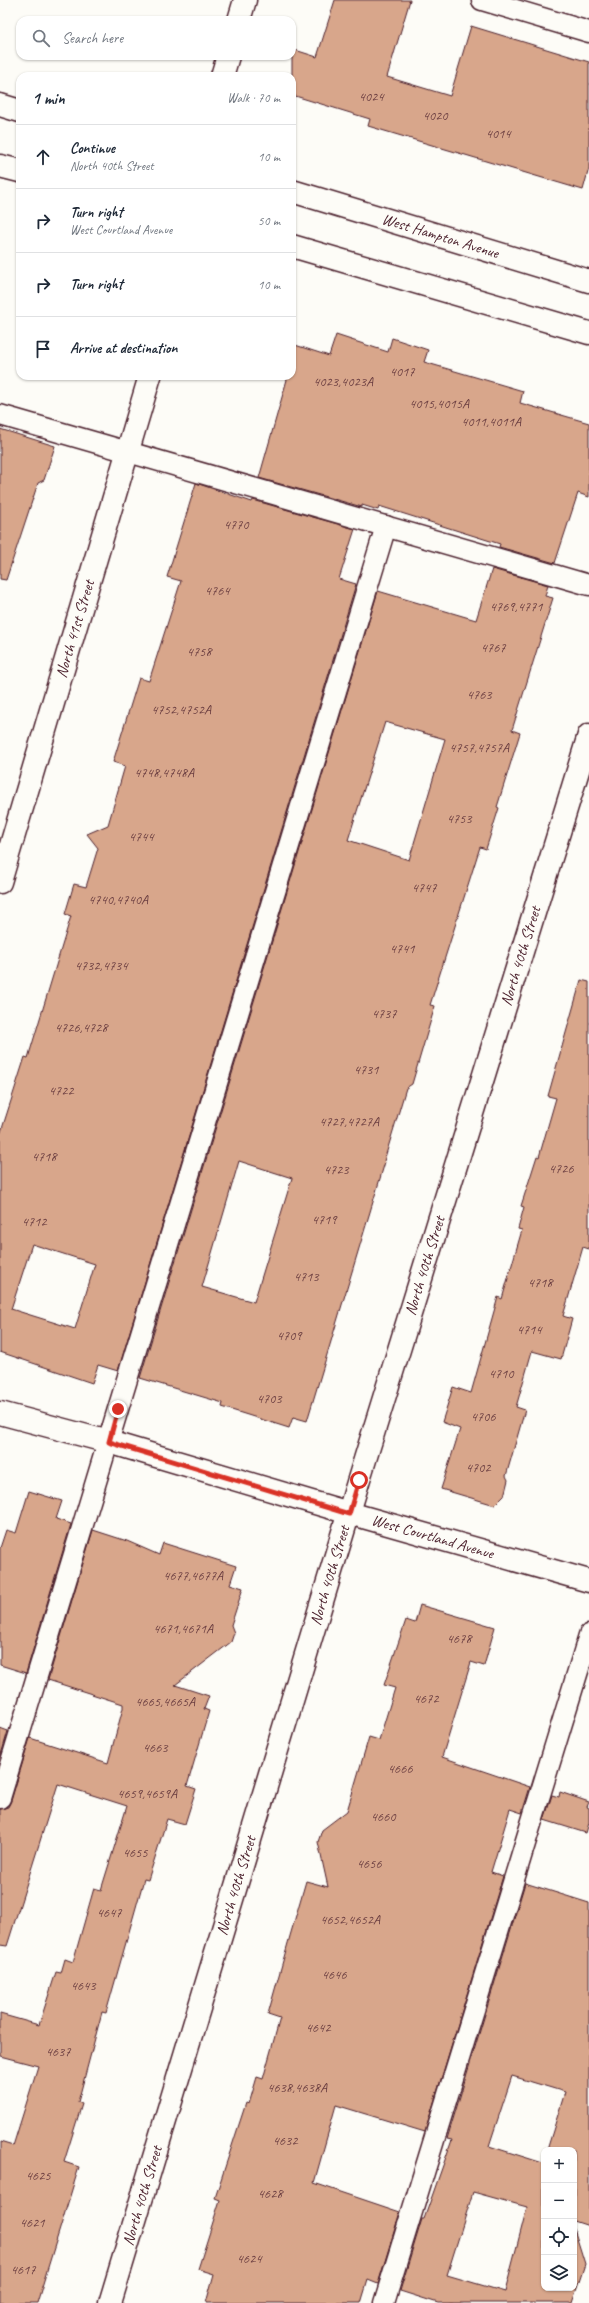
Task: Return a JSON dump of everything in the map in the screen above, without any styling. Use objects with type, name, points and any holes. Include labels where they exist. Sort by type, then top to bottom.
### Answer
[{"type":"street","points":[[240,16],[245,0]]},
{"type":"street","points":[[223,72],[227,60]]},
{"type":"street","points":[[0,105],[16,110]]},
{"type":"street","points":[[0,166],[16,170]]},
{"type":"street","name":"West Hampton Avenue","points":[[296,192],[589,281]]},
{"type":"street","points":[[296,247],[589,333]]},
{"type":"street","name":"North 41st Street","points":[[0,882],[149,380]]},
{"type":"street","name":"North 40th Street","points":[[110,2303],[349,1514],[589,735]]},
{"type":"street","name":"West Courtland Avenue","points":[[0,1413],[109,1442],[349,1514],[589,1581]]},
{"type":"lane","points":[[482,0],[515,5],[589,32]]},
{"type":"lane","points":[[0,415],[589,585]]},
{"type":"lane","points":[[0,1798],[386,526]]},
{"type":"lane","points":[[384,2303],[589,1635]]},
{"type":"building","points":[[335,0],[410,0],[387,77],[450,96],[471,26],[589,62],[589,168],[583,190],[368,126],[370,119],[296,96],[296,72],[292,72],[292,60],[296,60],[296,50],[317,57]]},
{"type":"building","points":[[336,335],[388,352],[392,338],[428,350],[424,362],[523,391],[520,403],[589,423],[589,497],[578,493],[555,563],[499,547],[500,544],[379,506],[378,510],[362,505],[362,507],[259,478],[287,380],[296,380],[296,345],[329,356]]},
{"type":"building","points":[[0,429],[55,446],[44,480],[38,483],[6,580],[0,579]]},
{"type":"building","points":[[196,483],[252,502],[253,500],[355,529],[339,579],[356,584],[118,1371],[98,1365],[92,1383],[0,1352],[0,1135],[25,1057],[28,1058],[71,916],[65,914],[74,884],[86,887],[98,848],[87,834],[108,825],[125,766],[113,762],[139,678],[149,681],[181,581],[167,577]],"holes":[[[32,1244],[95,1264],[75,1329],[11,1309]]]},
{"type":"building","points":[[492,569],[548,585],[545,596],[553,598],[512,730],[520,733],[497,807],[499,808],[486,849],[480,847],[430,1005],[435,1006],[412,1084],[406,1088],[307,1421],[293,1417],[289,1428],[222,1407],[223,1403],[140,1378],[378,591],[476,620]],"holes":[[[385,722],[445,739],[409,860],[348,840]],[[239,1161],[292,1178],[254,1302],[202,1287]]]},
{"type":"building","points":[[581,980],[589,982],[589,1249],[583,1247],[563,1316],[572,1319],[561,1359],[532,1351],[516,1407],[525,1410],[506,1476],[508,1480],[504,1496],[495,1505],[441,1489],[460,1429],[442,1422],[453,1387],[471,1393],[498,1297],[502,1299],[522,1230],[518,1229],[524,1207],[521,1206],[537,1156],[539,1157],[556,1098],[548,1096]]},
{"type":"building","points":[[29,1491],[62,1501],[56,1519],[71,1524],[26,1673],[0,1665],[0,1548],[6,1530],[16,1533]]},
{"type":"building","points":[[93,1530],[127,1541],[159,1555],[163,1543],[236,1566],[230,1584],[243,1588],[231,1625],[234,1633],[231,1642],[175,1685],[209,1696],[204,1709],[209,1711],[187,1786],[196,1789],[185,1824],[167,1819],[148,1880],[144,1879],[106,2013],[102,2012],[78,2102],[82,2104],[64,2162],[79,2167],[37,2303],[0,2303],[0,2142],[13,2146],[38,2066],[0,2056],[0,2014],[39,2025],[56,1972],[61,1973],[65,1959],[73,1962],[94,1888],[101,1890],[127,1806],[58,1784],[7,1946],[0,1945],[0,1809],[8,1807],[11,1801],[30,1738],[108,1763],[123,1708],[123,1704],[48,1680]]},
{"type":"building","points":[[420,1605],[495,1627],[484,1666],[471,1662],[442,1757],[530,1787],[522,1813],[510,1809],[491,1872],[503,1876],[425,2132],[336,2105],[314,2183],[400,2212],[378,2284],[368,2280],[361,2303],[206,2303],[214,2274],[198,2269],[220,2200],[215,2198],[246,2103],[249,2104],[257,2077],[263,2079],[280,2018],[268,2014],[306,1881],[328,1887],[318,1842],[322,1830],[347,1811],[369,1737],[379,1740],[395,1688],[384,1685],[406,1620],[415,1623]]},
{"type":"building","points":[[0,1728],[8,1731],[0,1758]]},
{"type":"building","points":[[560,1792],[589,1802],[587,1807],[589,1808],[589,1823],[586,1833],[544,1820],[552,1795],[559,1797]]},
{"type":"building","points":[[525,1883],[589,1903],[589,2226],[577,2222],[577,2147],[548,2147],[565,2092],[512,2076],[489,2146],[541,2162],[541,2291],[576,2291],[572,2303],[438,2303],[400,2291],[422,2219],[424,2219],[452,2140],[447,2139]],"holes":[[[473,2192],[527,2207],[505,2292],[447,2275]]]},
{"type":"building","points":[[577,2239],[585,2264],[577,2288]]},
{"type":"route","points":[[118,1409],[109,1442],[349,1514],[359,1480]]}]
